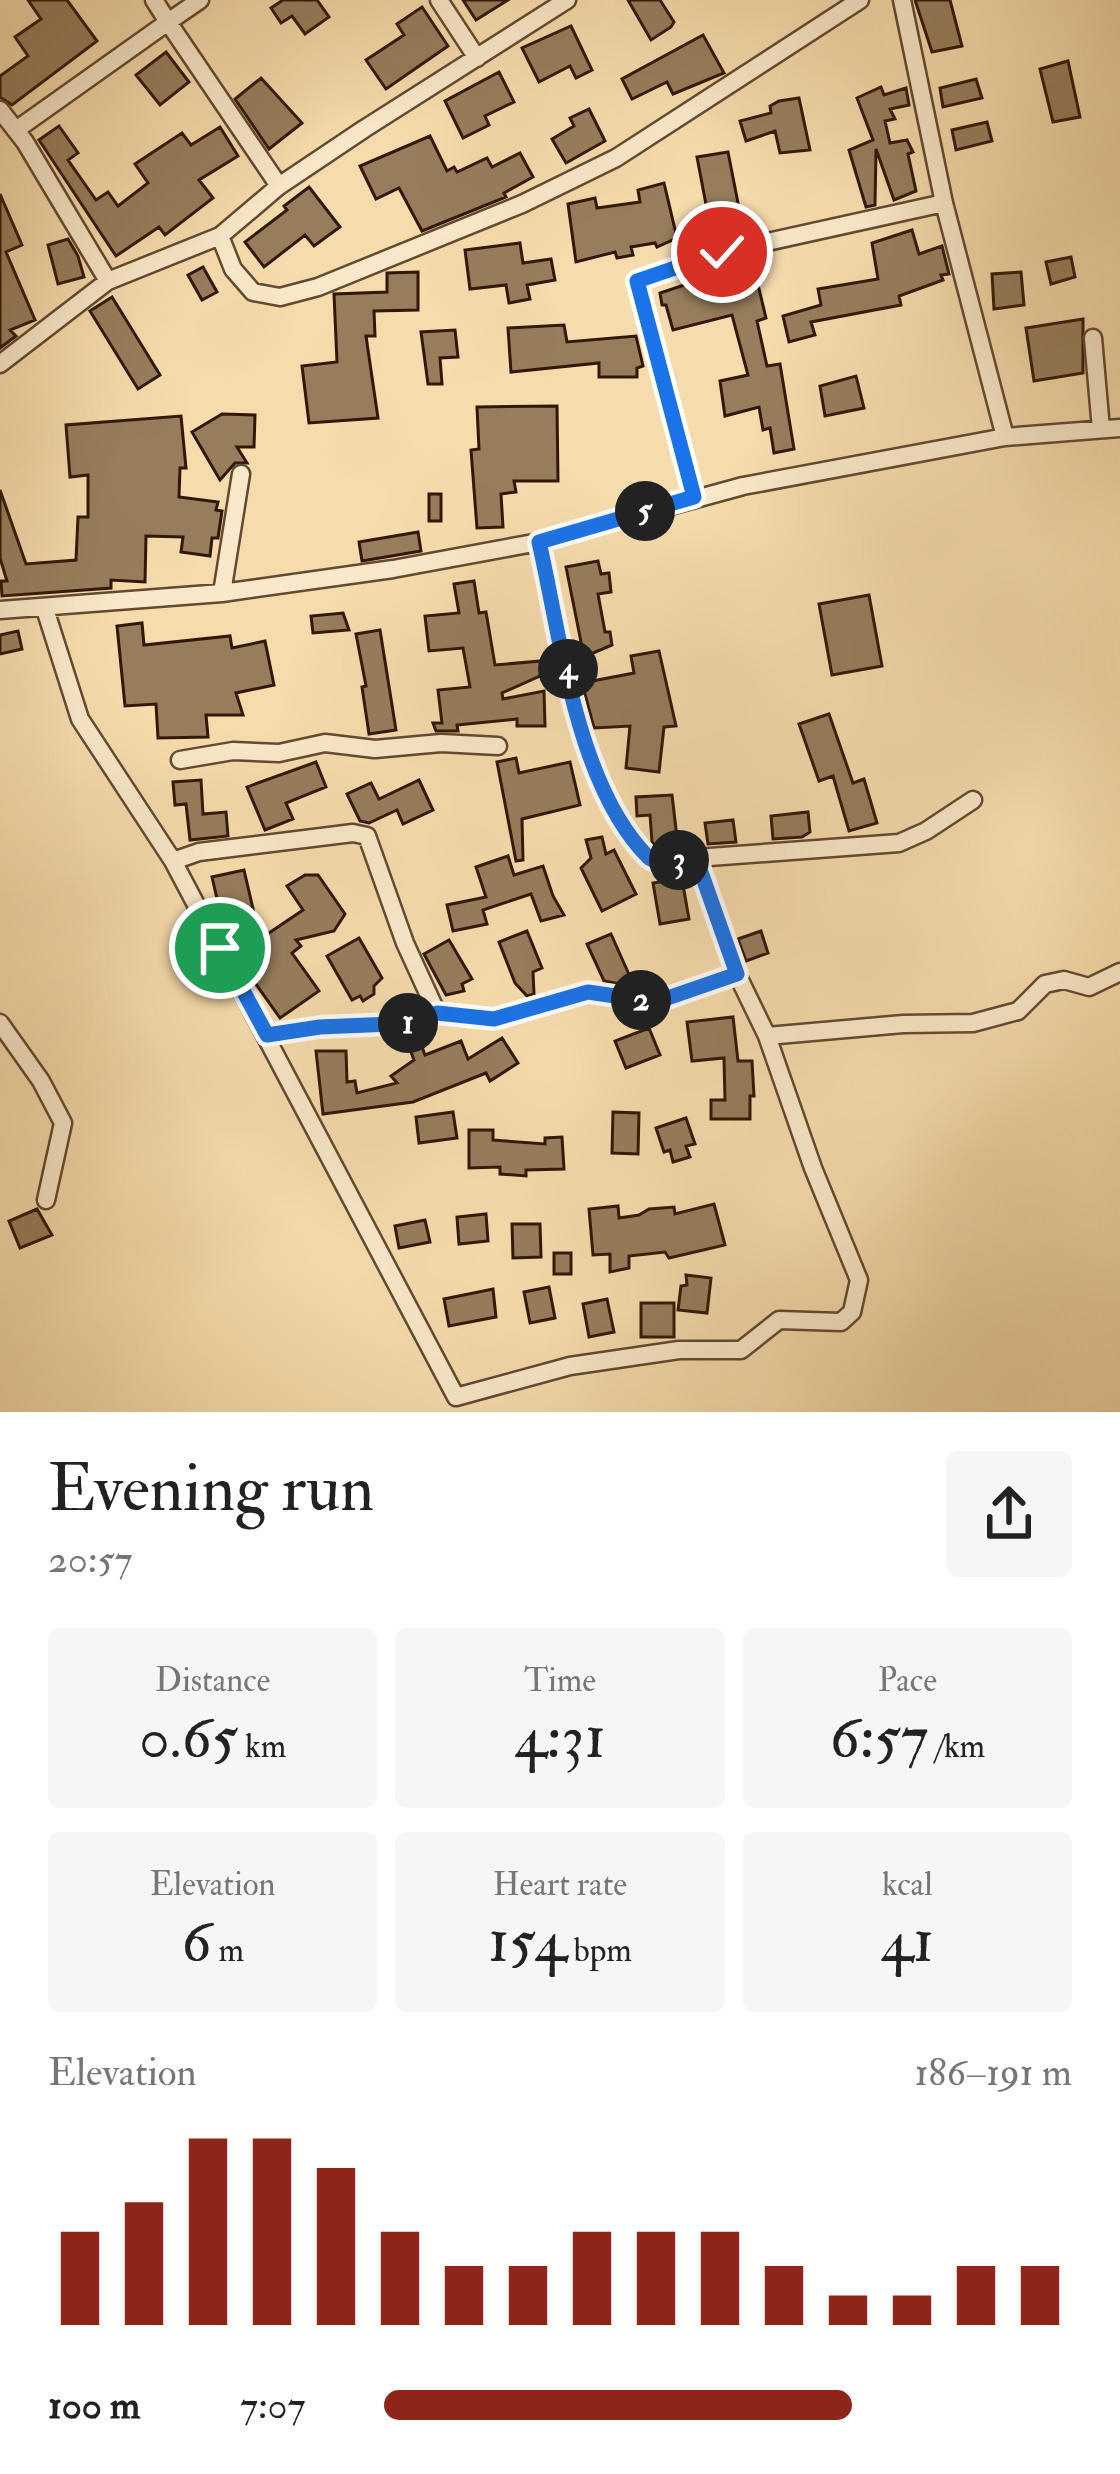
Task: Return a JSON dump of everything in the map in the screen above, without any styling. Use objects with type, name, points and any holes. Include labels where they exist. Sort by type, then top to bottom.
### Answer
[{"type":"street","points":[[154,0],[279,186]]},
{"type":"street","points":[[16,130],[200,0]]},
{"type":"street","points":[[439,0],[477,58]]},
{"type":"street","points":[[0,364],[108,280],[220,236],[279,186],[567,0]]},
{"type":"street","points":[[220,236],[233,269],[253,292],[280,297],[318,287],[441,239],[616,158],[860,0]]},
{"type":"street","points":[[902,0],[944,203],[1005,437]]},
{"type":"street","points":[[0,110],[108,280]]},
{"type":"street","points":[[694,497],[637,281],[722,252],[944,203]]},
{"type":"street","points":[[0,610],[222,593],[393,569],[539,542],[694,497],[1005,437],[1110,429],[1093,338]]},
{"type":"street","points":[[222,593],[241,474]]},
{"type":"street","points":[[539,542],[582,732],[607,803],[649,858],[657,862],[899,843],[973,800]]},
{"type":"street","points":[[45,609],[80,719],[173,861],[456,1397],[570,1366],[679,1350],[741,1350],[779,1320],[841,1322],[852,1312],[859,1280],[696,858]]},
{"type":"street","points":[[179,760],[233,751],[279,753],[325,743],[376,749],[441,743],[498,746]]},
{"type":"street","points":[[173,861],[199,852],[353,833],[367,836],[405,943],[437,1013]]},
{"type":"street","points":[[766,1036],[973,1023],[1018,1011],[1045,984],[1064,980],[1089,987],[1120,972]]},
{"type":"street","points":[[267,1035],[320,1027],[416,1023],[437,1013],[494,1019],[588,992],[656,1002],[737,974]]},
{"type":"street","points":[[0,1022],[63,1123],[46,1200]]},
{"type":"building","points":[[28,0],[67,0],[97,41],[12,105],[0,97],[0,76],[28,56],[15,37],[41,19]]},
{"type":"building","points":[[283,0],[317,0],[329,17],[305,34],[292,16],[281,23],[271,8]]},
{"type":"building","points":[[463,0],[508,0],[476,20]]},
{"type":"building","points":[[628,0],[660,0],[674,22],[651,40]]},
{"type":"building","points":[[915,0],[950,0],[962,46],[932,52]]},
{"type":"building","points":[[422,7],[448,46],[386,89],[366,60],[404,35],[397,24]]},
{"type":"building","points":[[571,26],[592,70],[576,78],[570,66],[539,82],[522,48]]},
{"type":"building","points":[[703,35],[724,73],[673,94],[667,82],[632,99],[622,79]]},
{"type":"building","points":[[166,52],[189,82],[160,105],[136,75]]},
{"type":"building","points":[[1068,61],[1080,117],[1053,122],[1040,69]]},
{"type":"building","points":[[499,72],[514,102],[485,116],[489,125],[463,138],[445,101]]},
{"type":"building","points":[[261,78],[302,123],[269,149],[235,99]]},
{"type":"building","points":[[976,79],[982,98],[943,107],[940,88]]},
{"type":"building","points":[[881,87],[884,95],[906,88],[909,105],[890,109],[895,119],[885,121],[890,143],[907,140],[913,152],[908,154],[916,191],[894,200],[876,149],[875,205],[866,207],[849,150],[873,140],[857,98]]},
{"type":"building","points":[[799,98],[810,150],[780,153],[775,131],[746,141],[740,121],[771,113],[770,106],[779,101]]},
{"type":"building","points":[[589,109],[605,141],[566,163],[552,139],[574,126],[570,118]]},
{"type":"building","points":[[987,122],[992,141],[956,150],[952,130]]},
{"type":"building","points":[[59,126],[78,153],[68,160],[96,200],[108,192],[118,206],[148,183],[135,164],[182,133],[191,145],[220,127],[238,156],[199,180],[213,198],[165,235],[159,227],[116,256],[39,140]]},
{"type":"building","points":[[430,136],[447,171],[454,167],[457,172],[487,158],[492,167],[520,153],[533,177],[504,193],[506,197],[422,231],[399,188],[376,199],[360,166]]},
{"type":"building","points":[[728,152],[739,208],[708,215],[697,157]]},
{"type":"building","points":[[664,183],[677,238],[657,247],[655,243],[631,247],[633,255],[617,258],[615,252],[576,262],[568,204],[595,198],[597,208],[640,202],[638,190]]},
{"type":"building","points":[[309,187],[340,227],[314,246],[305,235],[264,267],[245,242]]},
{"type":"building","points":[[0,194],[22,245],[6,252],[35,320],[10,330],[16,336],[0,348]]},
{"type":"building","points":[[912,230],[919,254],[942,246],[949,274],[941,275],[943,280],[899,296],[901,305],[811,322],[815,335],[789,342],[783,316],[821,305],[818,289],[878,279],[872,243]]},
{"type":"building","points":[[68,239],[84,277],[58,284],[48,245]]},
{"type":"building","points":[[520,243],[523,263],[551,259],[555,280],[527,285],[530,299],[509,303],[506,285],[470,289],[465,250]]},
{"type":"building","points":[[1071,257],[1075,277],[1051,284],[1046,262]]},
{"type":"building","points":[[741,261],[746,270],[754,268],[766,318],[757,321],[767,366],[780,364],[794,449],[774,453],[770,428],[763,430],[759,407],[725,416],[720,381],[748,375],[732,315],[673,330],[666,305],[662,305],[660,293],[734,273],[736,262]]},
{"type":"building","points":[[203,267],[217,292],[202,300],[188,275]]},
{"type":"building","points":[[418,272],[418,310],[374,311],[375,336],[366,336],[378,418],[309,423],[302,366],[337,362],[334,294],[387,292],[387,273]]},
{"type":"building","points":[[1021,272],[1024,305],[994,309],[992,274]]},
{"type":"building","points":[[112,297],[160,375],[138,389],[90,311]]},
{"type":"building","points":[[1083,319],[1083,373],[1034,381],[1026,328]]},
{"type":"building","points":[[564,325],[567,342],[636,336],[643,366],[637,368],[637,377],[599,377],[599,363],[511,372],[508,328]]},
{"type":"building","points":[[455,330],[458,357],[440,358],[442,384],[428,384],[421,332]]},
{"type":"building","points":[[856,376],[864,408],[825,416],[820,386]]},
{"type":"building","points":[[557,406],[558,481],[514,481],[516,492],[501,494],[503,527],[477,528],[471,450],[479,449],[477,407]]},
{"type":"building","points":[[222,414],[255,415],[254,447],[237,447],[247,463],[235,463],[220,480],[192,432]]},
{"type":"building","points":[[181,416],[186,468],[180,468],[179,497],[218,502],[216,510],[222,511],[210,556],[181,552],[183,537],[146,536],[145,582],[111,580],[111,588],[2,596],[1,581],[7,581],[0,558],[0,490],[26,564],[76,560],[78,517],[88,517],[88,475],[70,477],[66,425]]},
{"type":"building","points":[[429,494],[441,494],[441,521],[429,521]]},
{"type":"building","points":[[418,532],[421,551],[362,561],[359,542]]},
{"type":"building","points":[[598,561],[601,574],[609,573],[611,592],[598,594],[612,645],[584,657],[566,567]]},
{"type":"building","points":[[474,581],[479,613],[486,612],[495,665],[541,661],[542,675],[502,693],[503,699],[544,691],[545,726],[517,726],[517,719],[436,731],[433,723],[442,723],[438,690],[470,687],[463,648],[429,651],[425,616],[459,613],[454,584]]},
{"type":"building","points":[[869,595],[882,666],[832,675],[819,604]]},
{"type":"building","points":[[343,613],[349,630],[313,633],[311,616]]},
{"type":"building","points":[[142,623],[144,645],[230,636],[232,648],[265,641],[274,685],[236,693],[243,715],[206,715],[208,737],[158,738],[156,704],[125,706],[117,626]]},
{"type":"building","points":[[380,630],[396,730],[369,734],[356,634]]},
{"type":"building","points":[[18,631],[22,649],[0,654],[0,635]]},
{"type":"building","points":[[659,651],[676,726],[664,727],[659,772],[626,768],[630,726],[594,728],[582,683],[634,673],[631,656]]},
{"type":"building","points":[[829,714],[853,783],[864,779],[877,823],[849,831],[833,776],[819,781],[799,724]]},
{"type":"building","points":[[516,758],[519,773],[570,762],[580,805],[522,819],[523,860],[516,861],[497,762]]},
{"type":"building","points":[[316,762],[326,787],[286,803],[293,819],[265,830],[247,787]]},
{"type":"building","points":[[201,780],[203,814],[226,812],[228,836],[190,840],[186,804],[175,805],[173,782]]},
{"type":"building","points":[[419,780],[433,810],[403,824],[397,810],[369,823],[360,821],[347,794],[371,783],[379,799]]},
{"type":"building","points":[[672,795],[678,846],[657,848],[652,842],[650,815],[637,816],[636,797]]},
{"type":"building","points":[[808,812],[810,832],[773,839],[771,816]]},
{"type":"building","points":[[733,820],[736,842],[708,844],[705,823]]},
{"type":"building","points":[[602,837],[606,854],[614,850],[636,894],[602,911],[581,868],[591,858],[586,840]]},
{"type":"building","points":[[508,856],[514,875],[543,866],[564,915],[541,921],[531,894],[483,910],[487,924],[453,931],[447,905],[486,897],[476,867]]},
{"type":"building","points":[[244,870],[260,939],[303,910],[287,886],[305,875],[318,875],[345,914],[334,931],[296,940],[301,946],[292,953],[319,991],[280,1018],[248,973],[255,968],[246,957],[247,929],[227,933],[218,903],[212,877]]},
{"type":"building","points":[[682,879],[689,919],[660,924],[653,883]]},
{"type":"building","points":[[527,931],[542,968],[533,972],[534,994],[527,996],[515,983],[499,942]]},
{"type":"building","points":[[761,931],[768,953],[746,961],[738,939]]},
{"type":"building","points":[[611,934],[631,979],[620,984],[604,981],[587,944]]},
{"type":"building","points":[[359,938],[382,978],[374,994],[363,1001],[360,996],[352,1000],[327,956]]},
{"type":"building","points":[[449,940],[472,979],[462,984],[464,991],[446,995],[424,954]]},
{"type":"building","points":[[733,1017],[738,1061],[752,1061],[750,1119],[711,1119],[711,1100],[725,1100],[724,1058],[692,1061],[687,1022]]},
{"type":"building","points":[[649,1028],[660,1055],[626,1068],[615,1041]]},
{"type":"building","points":[[405,1036],[418,1036],[425,1055],[461,1041],[468,1059],[502,1038],[518,1063],[490,1081],[486,1073],[413,1102],[323,1114],[316,1051],[346,1051],[347,1082],[355,1081],[357,1093],[397,1083],[391,1076],[414,1060]]},
{"type":"building","points":[[453,1112],[457,1138],[419,1143],[416,1117]]},
{"type":"building","points":[[613,1112],[639,1113],[638,1154],[612,1153]]},
{"type":"building","points":[[686,1118],[695,1144],[686,1146],[690,1157],[673,1162],[656,1128]]},
{"type":"building","points":[[469,1130],[493,1130],[493,1140],[545,1144],[545,1138],[562,1137],[564,1169],[526,1170],[526,1176],[500,1174],[500,1167],[469,1168]]},
{"type":"building","points":[[714,1204],[725,1245],[669,1258],[665,1252],[629,1256],[629,1268],[610,1272],[610,1254],[593,1255],[589,1209],[618,1206],[619,1218],[649,1209],[674,1207],[675,1214]]},
{"type":"building","points":[[37,1209],[52,1235],[20,1248],[9,1221]]},
{"type":"building","points":[[486,1214],[488,1241],[459,1244],[457,1217]]},
{"type":"building","points":[[425,1220],[430,1242],[399,1248],[395,1226]]},
{"type":"building","points":[[512,1224],[540,1224],[541,1257],[513,1258]]},
{"type":"building","points":[[554,1253],[571,1253],[571,1274],[554,1274]]},
{"type":"building","points":[[686,1275],[711,1278],[707,1313],[678,1310]]},
{"type":"building","points":[[549,1287],[555,1318],[530,1323],[524,1292]]},
{"type":"building","points":[[493,1289],[496,1317],[449,1326],[444,1299]]},
{"type":"building","points":[[607,1299],[614,1332],[589,1337],[583,1304]]},
{"type":"building","points":[[641,1303],[674,1303],[674,1337],[641,1337]]},
{"type":"route","points":[[220,948],[267,1035],[320,1027],[416,1023],[437,1013],[494,1019],[588,992],[656,1002],[737,974],[696,858],[657,862],[649,858],[607,803],[582,732],[539,542],[694,497],[637,281],[722,252]]}]
